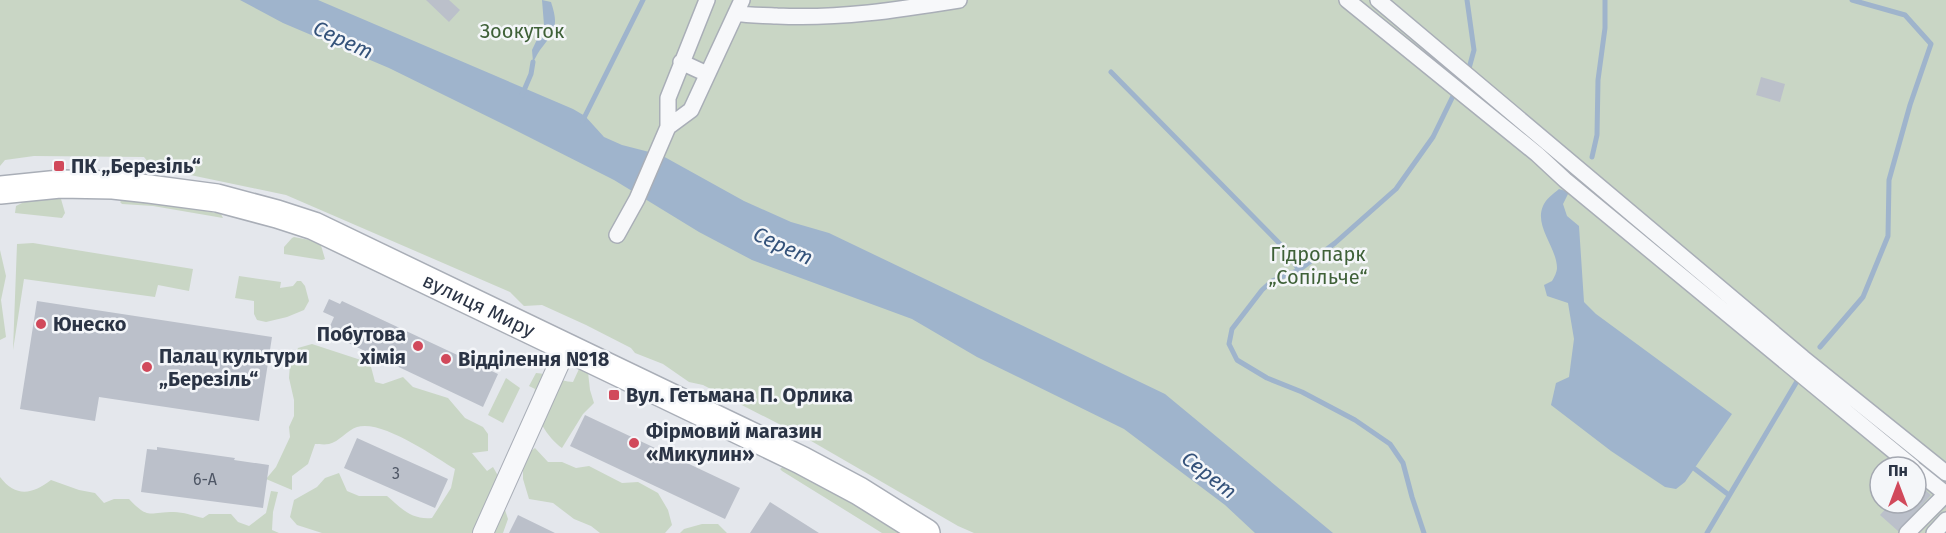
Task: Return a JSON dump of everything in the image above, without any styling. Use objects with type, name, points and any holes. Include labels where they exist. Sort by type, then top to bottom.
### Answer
[{"type":"main road","name":"вулиця Миру","points":[[0,190],[60,184],[113,185],[217,198],[314,226],[801,460],[859,491],[926,533]]},
{"type":"street","points":[[617,235],[637,199],[669,127],[668,98],[707,0]]},
{"type":"street","points":[[669,127],[691,110],[739,7],[813,17],[859,15],[959,0]]},
{"type":"street","points":[[1347,0],[1554,169],[1795,360],[1946,473]]},
{"type":"street","points":[[1378,0],[1564,157],[1900,455]]},
{"type":"street","points":[[681,62],[707,74]]},
{"type":"street","points":[[1441,76],[1450,62]]},
{"type":"street","points":[[1554,169],[1564,157]]},
{"type":"street","points":[[483,533],[567,346]]},
{"type":"street","points":[[1907,533],[1946,494],[1928,479]]},
{"type":"street","points":[[1934,533],[1946,520]]},
{"type":"green space","name":"Гідропарк „Сопільче“","points":[[0,0],[1946,0],[1946,533],[974,533],[806,438],[703,385],[689,382],[663,364],[635,353],[631,348],[586,325],[542,305],[524,306],[510,292],[286,195],[152,167],[144,157],[34,156],[5,160],[0,166]]},
{"type":"green space","points":[[38,195],[53,195],[61,199],[65,213],[62,218],[15,213],[16,206]]},
{"type":"green space","points":[[122,200],[186,207],[221,214],[223,218],[153,206],[122,204],[120,202]]},
{"type":"green space","points":[[294,237],[320,242],[325,259],[284,254],[284,247]]},
{"type":"green space","points":[[33,243],[193,269],[189,291],[158,285],[155,297],[24,279],[13,350],[17,244]]},
{"type":"green space","points":[[0,250],[6,276],[1,300],[6,337],[0,340]]},
{"type":"green space","points":[[239,276],[281,282],[280,288],[293,286],[297,281],[301,281],[305,286],[309,301],[304,310],[287,317],[266,322],[257,320],[254,314],[254,301],[235,298]]},
{"type":"green space","points":[[312,344],[370,363],[375,382],[383,384],[403,377],[413,387],[448,398],[465,418],[483,427],[488,434],[488,451],[472,453],[487,471],[493,467],[501,481],[508,519],[503,533],[322,533],[297,525],[290,517],[294,500],[317,487],[325,478],[339,473],[347,491],[359,496],[387,496],[413,515],[432,518],[451,488],[455,469],[393,433],[367,426],[353,429],[333,443],[315,444],[308,464],[292,476],[292,490],[266,479],[276,467],[290,437],[289,427],[294,416],[294,400],[289,378],[290,364],[298,348]]},
{"type":"green space","points":[[579,369],[588,372],[594,403],[583,414],[562,448],[550,437],[540,422],[535,405],[535,389],[529,386],[536,373],[573,382]]},
{"type":"green space","points":[[506,378],[520,388],[503,423],[488,415]]},
{"type":"green space","points":[[535,448],[548,462],[562,462],[576,468],[589,466],[622,483],[638,482],[658,493],[668,510],[672,525],[665,533],[600,533],[591,526],[574,519],[553,503],[529,499],[523,479],[523,457]]},
{"type":"green space","points":[[784,466],[837,493],[901,533],[882,533],[782,471],[780,469]]},
{"type":"green space","points":[[0,477],[6,484],[18,491],[31,491],[51,480],[95,493],[104,503],[114,499],[129,499],[145,512],[177,512],[203,518],[209,514],[231,514],[238,522],[249,526],[266,513],[271,491],[278,492],[273,512],[272,530],[279,533],[0,533]]},
{"type":"green space","points":[[702,524],[718,524],[727,533],[680,533],[684,529]]},
{"type":"water","name":"Серет","points":[[240,0],[318,0],[573,109],[585,116],[604,137],[622,145],[661,155],[744,201],[791,222],[829,233],[1165,394],[1333,533],[1255,533],[1225,505],[1124,429],[977,357],[912,319],[752,260],[699,232],[614,180],[389,68],[283,23]]},
{"type":"water","points":[[542,0],[551,2],[555,23],[552,33],[533,62],[532,50],[544,25]]},
{"type":"water","points":[[1559,189],[1569,192],[1563,204],[1567,216],[1579,226],[1584,302],[1596,314],[1732,414],[1685,482],[1676,489],[1665,487],[1611,451],[1551,405],[1556,383],[1569,377],[1574,339],[1568,303],[1547,296],[1544,285],[1552,281],[1557,268],[1554,253],[1543,229],[1541,214],[1546,201]]},
{"type":"building","points":[[426,0],[449,0],[460,10],[449,22]]},
{"type":"building","points":[[1761,77],[1785,84],[1780,102],[1756,95]]},
{"type":"building","points":[[329,299],[340,304],[342,301],[498,374],[483,407],[327,333],[334,317],[323,312]]},
{"type":"building","name":"Палац культури „Березіль“","points":[[37,301],[272,337],[259,421],[99,397],[95,421],[20,409]]},
{"type":"building","points":[[585,415],[740,488],[725,519],[570,446]]},
{"type":"building","points":[[357,438],[448,479],[435,508],[344,468]]},
{"type":"building","points":[[157,447],[269,465],[263,508],[141,492],[147,449],[157,450]]},
{"type":"building","points":[[770,502],[819,533],[750,533]]},
{"type":"building","points":[[518,515],[555,533],[509,533]]},
{"type":"building","points":[[1880,515],[1913,515],[1898,531]]},
{"type":"waterway","points":[[582,122],[643,0]]},
{"type":"waterway","points":[[1467,0],[1474,50],[1468,72]]},
{"type":"waterway","points":[[1592,157],[1597,135],[1598,80],[1605,28],[1605,0]]},
{"type":"waterway","points":[[1820,347],[1863,297],[1888,236],[1889,180],[1910,105],[1931,44],[1905,15],[1852,0]]},
{"type":"waterway","points":[[522,95],[531,74],[533,62]]},
{"type":"waterway","points":[[1111,72],[1284,248],[1299,270]]},
{"type":"waterway","points":[[1424,533],[1403,463],[1390,444],[1355,420],[1302,392],[1267,378],[1237,360],[1229,344],[1232,329],[1262,290],[1272,281],[1299,270],[1335,243],[1396,189],[1433,137],[1455,92]]},
{"type":"waterway","points":[[1707,533],[1796,383]]},
{"type":"waterway","points":[[1695,469],[1729,495]]},
{"type":"place","name":"ПК „Березіль“","points":[[59,166]]},
{"type":"place","name":"Юнеско","points":[[41,324]]},
{"type":"place","name":"Побутова хімія","points":[[418,346]]},
{"type":"place","name":"Відділення №18","points":[[446,359]]},
{"type":"place","name":"Палац культури „Березіль“","points":[[147,367]]},
{"type":"place","name":"Вул. Гетьмана П. Орлика","points":[[614,395]]},
{"type":"place","name":"Фірмовий магазин «Микулин»","points":[[634,443]]},
{"type":"park label","name":"Зоокуток","points":[[522,31]]}]
